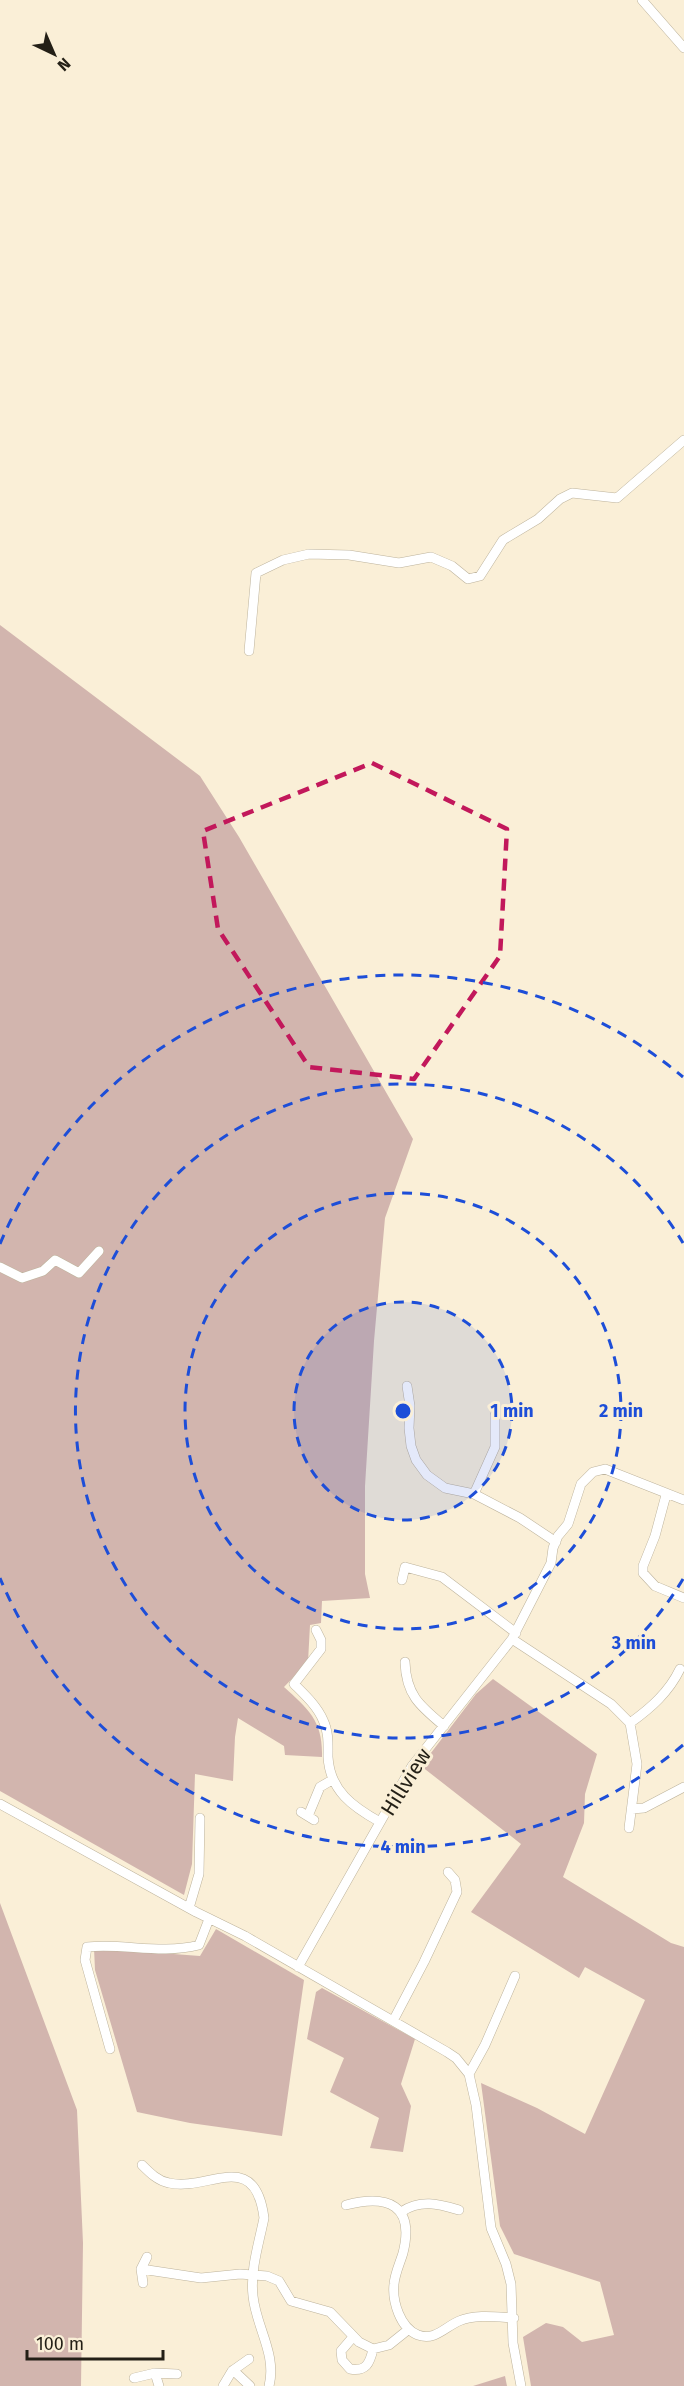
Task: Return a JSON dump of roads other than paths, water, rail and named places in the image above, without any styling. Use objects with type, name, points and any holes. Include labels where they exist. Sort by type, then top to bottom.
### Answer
[{"type":"street","points":[[642,0],[684,48]]},
{"type":"street","points":[[249,651],[256,573],[283,560],[309,554],[350,555],[399,563],[431,557],[452,566],[468,579],[480,576],[503,540],[538,519],[560,499],[572,493],[617,498],[684,440]]},
{"type":"street","points":[[0,1267],[21,1278],[43,1271],[55,1260],[79,1273],[99,1251]]},
{"type":"street","points":[[407,1386],[411,1446],[420,1466],[437,1484],[474,1494],[520,1518],[556,1542]]},
{"type":"street","points":[[474,1494],[495,1447],[495,1413]]},
{"type":"street","name":"Hillview","points":[[298,1966],[412,1766],[514,1636],[551,1563],[556,1542],[568,1524],[581,1484],[586,1477],[598,1469],[605,1470],[666,1495]]},
{"type":"street","points":[[684,1500],[666,1495],[655,1536],[643,1566],[643,1573],[655,1586],[684,1598]]},
{"type":"street","points":[[402,1580],[405,1567],[434,1573],[453,1584],[514,1636],[611,1704],[630,1723],[637,1764],[629,1828]]},
{"type":"street","points":[[316,1630],[321,1640],[321,1649],[294,1684],[318,1710],[324,1722],[332,1780],[342,1796],[351,1804],[380,1822]]},
{"type":"street","points":[[405,1661],[406,1677],[415,1701],[444,1726]]},
{"type":"street","points":[[630,1723],[666,1692],[680,1669]]},
{"type":"street","points":[[308,1816],[320,1787],[332,1780]]},
{"type":"street","points":[[632,1809],[644,1808],[684,1787]]},
{"type":"street","points":[[0,1804],[209,1919],[245,1936],[456,2058],[470,2074],[491,2228],[510,2276],[514,2318],[513,2343],[520,2386]]},
{"type":"street","points":[[189,1908],[199,1874],[200,1818]]},
{"type":"street","points":[[393,2021],[457,1893],[455,1880],[448,1872]]},
{"type":"street","points":[[110,2049],[85,1960],[87,1947],[106,1945],[150,1950],[184,1949],[199,1945],[209,1919]]},
{"type":"street","points":[[470,2074],[515,1976]]},
{"type":"street","points":[[142,2165],[166,2183],[186,2184],[228,2176],[240,2178],[248,2182],[259,2199],[264,2218],[253,2274],[253,2299],[269,2354],[271,2378],[269,2386]]},
{"type":"street","points":[[346,2205],[374,2200],[388,2202],[404,2216],[405,2234],[394,2291],[398,2310],[415,2334],[425,2337],[434,2336],[460,2320],[514,2318]]},
{"type":"street","points":[[401,2211],[413,2205],[425,2203],[440,2204],[459,2210]]},
{"type":"street","points":[[143,2283],[141,2269],[147,2257]]},
{"type":"street","points":[[141,2269],[201,2278],[253,2274],[267,2276],[279,2281],[288,2297],[296,2303],[330,2312],[353,2337],[373,2349],[389,2345],[410,2329]]},
{"type":"street","points":[[353,2337],[341,2351],[342,2360],[350,2369],[364,2368],[371,2359],[373,2349]]},
{"type":"street","points":[[223,2386],[233,2370],[249,2359]]},
{"type":"street","points":[[233,2370],[250,2386]]},
{"type":"street","points":[[134,2378],[155,2373],[177,2374]]},
{"type":"street","points":[[155,2373],[159,2386]]}]
